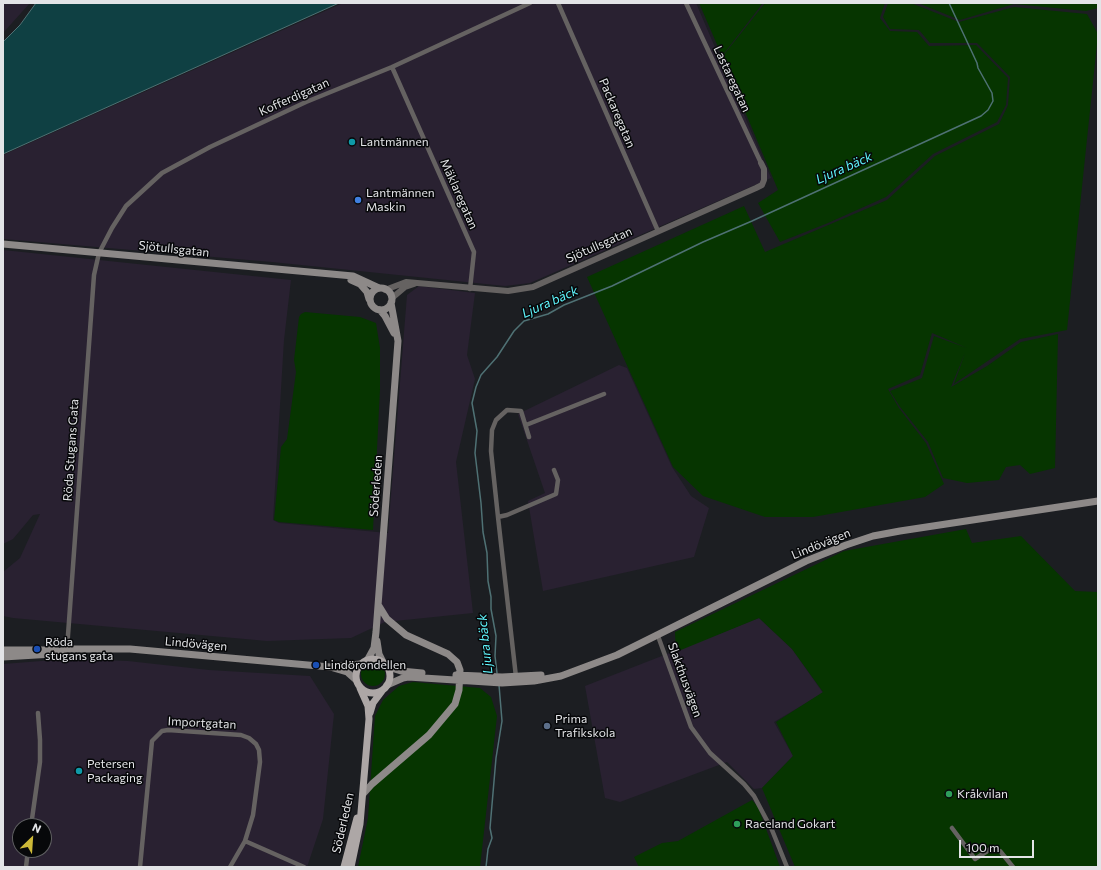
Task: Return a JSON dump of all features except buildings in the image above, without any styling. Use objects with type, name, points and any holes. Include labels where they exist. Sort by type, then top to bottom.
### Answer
[{"type":"main road","name":"Sjötullsgatan","points":[[3,244],[353,276],[382,289]]},
{"type":"main road","name":"Sjötullsgatan","points":[[342,276],[360,284],[367,292],[370,300]]},
{"type":"main road","points":[[382,289],[391,301],[386,309],[380,310],[373,307],[370,300],[371,294],[382,289]]},
{"type":"main road","name":"Söderleden","points":[[368,659],[374,648],[376,632],[398,341],[391,301]]},
{"type":"main road","points":[[380,310],[392,328],[398,341]]},
{"type":"main road","name":"Lindövägen","points":[[385,688],[403,678],[408,677],[499,680],[553,678],[617,655],[658,636],[806,561],[846,544],[873,536],[1098,501]]},
{"type":"main road","points":[[363,794],[372,784],[429,734],[449,713],[458,696],[460,678],[460,667],[448,654],[406,635],[387,619],[378,604]]},
{"type":"main road","name":"Söderleden","points":[[376,632],[378,649],[385,664]]},
{"type":"main road","name":"Lindövägen","points":[[3,650],[37,648],[64,650],[130,650],[330,667],[361,664]]},
{"type":"main road","name":"Lindövägen","points":[[3,657],[53,654],[64,650]]},
{"type":"main road","points":[[368,659],[376,659],[385,664],[390,676],[385,688],[371,693],[360,688],[356,680],[356,674],[361,664],[368,659]]},
{"type":"main road","name":"Lindövägen","points":[[385,664],[401,671],[460,678]]},
{"type":"main road","name":"Lindövägen","points":[[330,667],[347,672],[356,680]]},
{"type":"main road","name":"Lindövägen","points":[[499,680],[571,671]]},
{"type":"main road","name":"Söderleden","points":[[351,867],[360,824],[369,719],[368,706],[360,688]]},
{"type":"main road","name":"Söderleden","points":[[369,719],[373,703],[385,688]]},
{"type":"main road","name":"Söderleden","points":[[344,867],[351,844],[364,783]]},
{"type":"street","name":"Kofferdigatan","points":[[99,253],[126,206],[162,173],[210,147],[306,102],[392,67],[530,3]]},
{"type":"street","name":"Packaregatan","points":[[558,3],[658,231]]},
{"type":"street","name":"Lastaregatan","points":[[686,3],[761,163]]},
{"type":"street","name":"Mäklaregatan","points":[[392,67],[474,252],[470,288]]},
{"type":"street","name":"Sjötullsgatan","points":[[382,289],[406,282],[415,284],[508,291],[533,287],[762,185],[764,180],[764,169],[761,163]]},
{"type":"street","name":"Röda Stugans Gata","points":[[64,650],[94,275],[99,253]]},
{"type":"street","points":[[391,301],[405,287],[415,284]]},
{"type":"street","points":[[526,426],[604,394]]},
{"type":"street","points":[[516,677],[491,451],[492,430],[496,420],[507,410],[521,411],[529,437]]},
{"type":"street","points":[[498,517],[507,515],[556,494],[558,480],[554,470]]},
{"type":"street","name":"Slakthusvägen","points":[[658,636],[691,727],[710,753],[744,784],[754,796],[772,830],[787,867]]},
{"type":"street","points":[[32,818],[40,762],[38,714]]},
{"type":"street","name":"Importgatan","points":[[140,867],[152,741],[162,731],[241,735],[249,738],[256,744],[259,750],[260,762],[253,815],[245,841],[230,867]]},
{"type":"street","points":[[952,828],[975,859],[992,848],[1000,851],[1013,867]]},
{"type":"street","points":[[245,841],[304,867]]},
{"type":"shaded area","points":[[3,3],[30,3],[3,33]]},
{"type":"shaded area","points":[[343,3],[696,3],[771,178],[530,283],[505,286],[272,262],[3,239],[3,155]]},
{"type":"shaded area","points":[[3,250],[291,280],[284,340],[273,520],[279,523],[388,533],[407,295],[419,286],[475,293],[467,355],[475,379],[456,462],[473,613],[385,622],[351,638],[267,641],[3,616],[3,572],[20,558],[40,514],[33,515],[13,539],[3,544]]},
{"type":"shaded area","points":[[619,365],[627,368],[672,467],[691,496],[709,508],[694,557],[543,591],[528,501],[545,493],[518,414]]},
{"type":"shaded area","points":[[759,618],[792,649],[823,693],[774,722],[793,756],[762,788],[754,789],[727,762],[620,802],[605,798],[585,686]]},
{"type":"shaded area","points":[[67,659],[128,661],[209,670],[310,676],[334,714],[323,819],[307,867],[3,867],[3,664]]},
{"type":"green space","points":[[699,3],[763,3],[722,56]]},
{"type":"green space","points":[[765,3],[885,3],[880,18],[890,31],[917,32],[929,46],[976,45],[1008,78],[1006,105],[997,122],[933,154],[886,197],[828,223],[780,242],[758,203],[778,190],[722,57]]},
{"type":"green space","points":[[888,3],[911,3],[959,22],[1014,7],[1087,14],[1098,34],[1067,330],[1020,339],[954,384],[965,353],[951,387],[987,366],[1021,342],[1058,334],[1055,468],[1030,474],[1020,465],[1006,467],[999,480],[967,483],[943,478],[928,442],[900,407],[890,391],[922,378],[934,336],[967,348],[932,333],[920,375],[888,389],[899,408],[926,443],[944,484],[925,497],[813,517],[765,517],[703,496],[673,467],[587,277],[744,206],[765,252],[887,200],[935,156],[999,124],[1008,105],[1010,77],[977,43],[930,43],[919,30],[890,29],[883,17]]},
{"type":"green space","points":[[918,3],[1098,3],[1098,8],[1086,11],[1014,4],[960,20]]},
{"type":"green space","points":[[305,312],[360,317],[376,323],[380,348],[380,389],[373,530],[279,522],[274,520],[281,447],[287,439],[296,372],[294,360],[299,317]]},
{"type":"green space","points":[[966,529],[972,543],[1021,536],[1075,591],[1098,592],[1098,867],[795,867],[762,788],[793,756],[776,722],[823,692],[792,649],[759,618],[676,652],[675,632],[844,551]]},
{"type":"green space","points":[[368,662],[378,662],[385,669],[385,679],[378,686],[368,686],[361,679],[361,669]]},
{"type":"green space","points":[[413,682],[480,688],[491,697],[497,716],[480,867],[358,867],[368,818],[375,716],[383,700],[399,686]]},
{"type":"green space","name":"Raceland Gokart","points":[[752,800],[758,807],[780,867],[639,867],[634,857],[662,843],[678,841]]},
{"type":"water","points":[[36,3],[339,3],[3,154],[3,42],[20,25]]},
{"type":"waterway","name":"Ljura bäck","points":[[497,673],[495,656],[496,636],[488,581],[487,553],[483,532],[475,453],[477,431],[472,403],[481,375],[497,357],[514,331],[524,321],[548,314],[564,305],[612,286],[703,242],[981,116],[988,110],[993,101],[992,93],[978,68],[949,3]]},
{"type":"waterway","name":"Ljura bäck","points":[[486,867],[488,849],[492,838],[490,828],[496,758],[502,721],[499,685]]},
{"type":"place","name":"Lantmännen","points":[[352,142]]},
{"type":"place","name":"Lantmännen Maskin","points":[[358,200]]},
{"type":"place","name":"Röda stugans gata","points":[[37,649]]},
{"type":"place","name":"Lindörondellen","points":[[316,665]]},
{"type":"place","name":"Prima Trafikskola","points":[[547,726]]},
{"type":"place","name":"Petersen Packaging","points":[[79,771]]},
{"type":"place","name":"Kråkvilan","points":[[949,794]]},
{"type":"place","name":"Raceland Gokart","points":[[737,824]]}]
